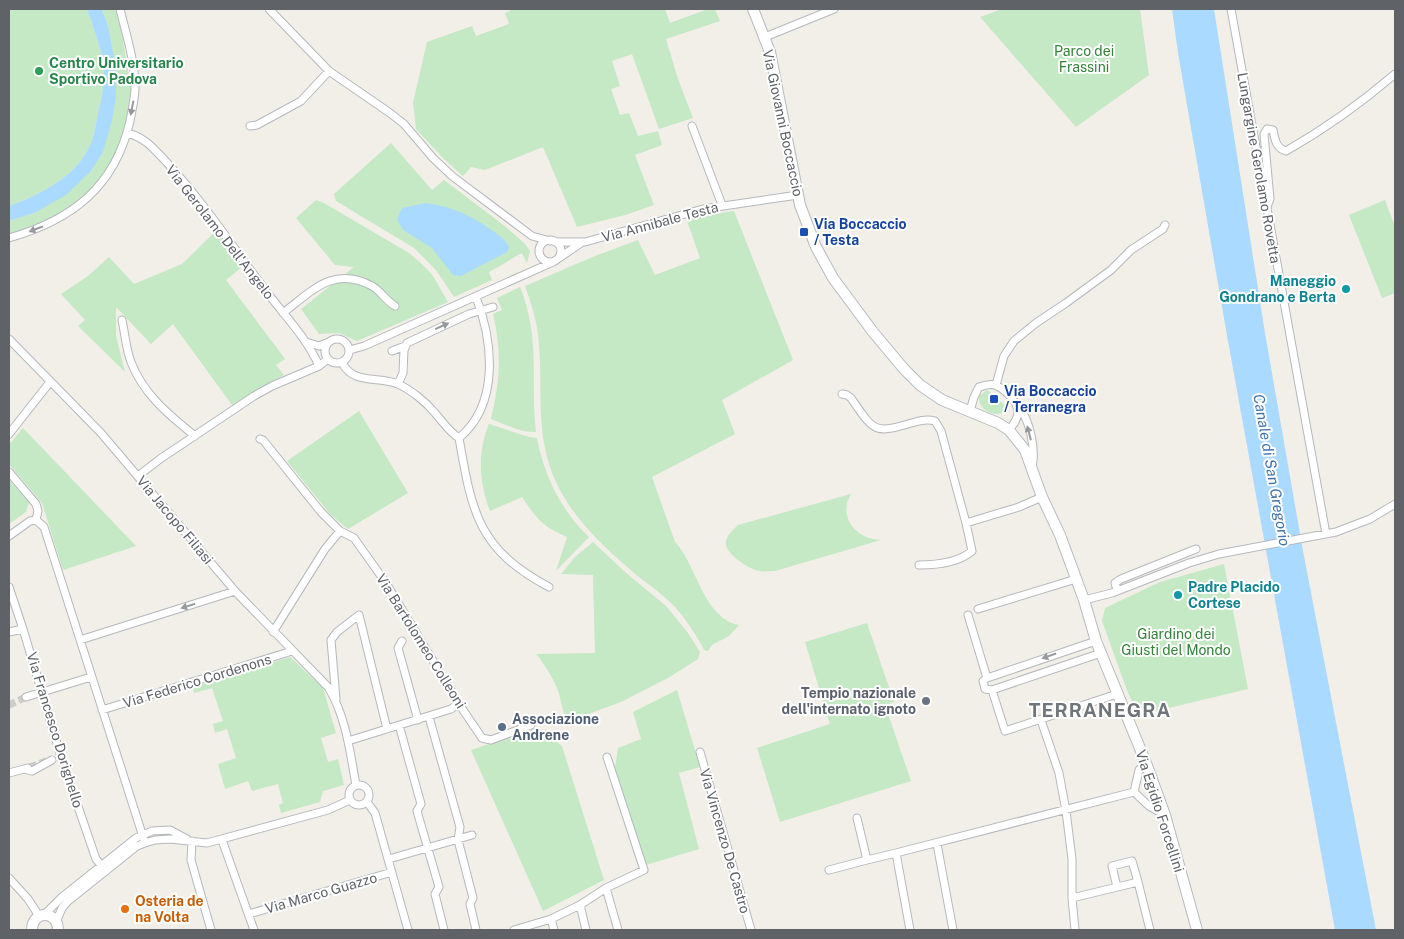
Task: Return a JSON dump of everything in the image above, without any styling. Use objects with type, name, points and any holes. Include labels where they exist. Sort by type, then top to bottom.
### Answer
[{"type":"street","points":[[9,238],[47,225],[85,200],[110,173],[127,134],[134,99],[134,74],[120,9]]},
{"type":"street","name":"Via Annibale Testa","points":[[269,9],[304,48],[329,72],[397,118],[442,168],[532,236],[553,241],[581,243]]},
{"type":"street","name":"Via Giovanni Boccaccio","points":[[753,9],[765,37],[775,75],[798,195],[809,230],[824,263],[843,293],[873,332],[904,369],[923,388],[942,400],[987,418],[1009,430],[1021,443],[1032,467],[1042,497],[1052,514],[1084,600]]},
{"type":"street","points":[[765,37],[834,9]]},
{"type":"street","name":"Lungargine Gerolamo Rovetta","points":[[1231,9],[1323,534]]},
{"type":"street","points":[[250,126],[257,126],[294,106],[329,72]]},
{"type":"street","points":[[1266,209],[1270,199],[1265,130],[1273,130],[1276,145],[1280,150],[1286,151],[1325,128],[1356,106],[1395,74]]},
{"type":"street","points":[[692,126],[722,206]]},
{"type":"street","name":"Via Gerolamo Dell'Angelo","points":[[127,134],[133,134],[152,147],[165,161],[228,238],[306,342],[319,366]]},
{"type":"street","name":"Via Annibale Testa","points":[[350,350],[364,346],[513,281],[556,260],[581,243],[685,213],[798,195]]},
{"type":"street","points":[[970,411],[979,387],[996,385],[1004,356],[1014,341],[1036,323],[1111,270],[1131,250],[1163,229],[1165,225]]},
{"type":"street","name":"Via Annibale Testa","points":[[532,236],[539,252]]},
{"type":"street","points":[[534,270],[539,252],[544,242],[553,241],[560,248],[560,255],[556,260],[543,260],[539,252]]},
{"type":"street","points":[[283,313],[313,289],[325,282],[337,279],[360,281],[372,286],[395,306]]},
{"type":"street","points":[[459,438],[472,427],[476,420],[487,387],[489,373],[488,342],[476,297]]},
{"type":"street","points":[[392,351],[405,346],[409,341],[493,306]]},
{"type":"street","points":[[122,320],[131,363],[141,383],[154,400],[195,436]]},
{"type":"street","name":"Via Jacopo Filiasi","points":[[9,339],[101,433],[235,591],[328,687],[337,704]]},
{"type":"street","points":[[306,342],[319,346],[335,339],[342,340],[348,345],[350,350],[348,358],[336,363],[328,359],[325,349],[329,342]]},
{"type":"street","points":[[398,384],[403,373],[405,346]]},
{"type":"street","points":[[138,476],[254,396],[319,366],[328,359]]},
{"type":"street","points":[[342,362],[348,372],[357,377],[398,384],[407,389],[432,409],[446,427],[459,438],[470,500],[476,517],[487,536],[508,560],[549,587]]},
{"type":"street","points":[[9,434],[50,382]]},
{"type":"street","name":"Via Giovanni Boccaccio","points":[[996,385],[1007,393],[1021,409],[1029,430],[1034,457],[1032,467]]},
{"type":"street","points":[[842,394],[851,398],[868,422],[878,429],[892,429],[926,420],[935,421],[941,431],[972,551],[968,555],[934,565],[919,565]]},
{"type":"street","points":[[1009,430],[1015,422],[1018,412],[1014,401]]},
{"type":"street","name":"Via Bartolomeo Colleoni","points":[[260,439],[263,440],[321,512],[340,532],[354,538],[386,583],[455,697],[457,705],[461,707],[478,733],[486,740],[492,740],[532,725]]},
{"type":"street","points":[[9,472],[36,504],[38,512],[36,520]]},
{"type":"street","points":[[966,523],[1019,508],[1042,497]]},
{"type":"street","points":[[1084,600],[1117,590],[1188,562],[1323,534],[1364,522],[1395,504]]},
{"type":"street","points":[[9,536],[30,521],[36,520]]},
{"type":"street","points":[[36,520],[44,527],[143,839]]},
{"type":"street","points":[[273,632],[325,549],[340,532]]},
{"type":"street","points":[[1117,590],[1115,583],[1121,579],[1196,549]]},
{"type":"street","points":[[978,609],[1076,578]]},
{"type":"street","name":"Via Francesco Dorighello","points":[[9,587],[41,692],[56,759],[96,859],[103,868]]},
{"type":"street","points":[[80,640],[235,591]]},
{"type":"street","name":"Via Egidio Forcellini","points":[[1084,600],[1096,641],[1146,763],[1165,815],[1197,930]]},
{"type":"street","name":"Via Jacopo Filiasi","points":[[387,729],[358,615],[337,632],[331,640],[337,704],[348,741],[356,785],[361,784],[368,790],[370,795],[367,802],[375,813],[408,930]]},
{"type":"street","points":[[968,616],[987,678]]},
{"type":"street","points":[[9,632],[23,629]]},
{"type":"street","points":[[402,641],[398,648],[418,720]]},
{"type":"street","points":[[1096,641],[987,678],[983,685],[985,689],[992,690],[1101,653]]},
{"type":"street","name":"Via Federico Cordenons","points":[[102,710],[292,651]]},
{"type":"street","points":[[26,697],[91,677]]},
{"type":"street","points":[[992,690],[1005,731],[1117,694]]},
{"type":"street","points":[[348,741],[418,720],[451,709],[457,705]]},
{"type":"street","points":[[429,716],[460,827],[458,840],[473,898],[470,904],[476,930]]},
{"type":"street","points":[[1042,723],[1058,773],[1066,811],[1072,860],[1072,898],[1075,930]]},
{"type":"street","points":[[399,725],[420,804],[418,811],[439,887],[435,894],[444,930]]},
{"type":"street","name":"Via Vincenzo De Castro","points":[[700,752],[751,930]]},
{"type":"street","points":[[519,930],[551,919],[580,905],[606,888],[637,875],[644,870],[607,757]]},
{"type":"street","points":[[9,773],[27,768],[32,771],[56,759]]},
{"type":"street","points":[[1134,792],[1138,770],[1146,763]]},
{"type":"street","points":[[350,800],[350,790],[356,785]]},
{"type":"street","points":[[829,870],[937,844],[1134,792]]},
{"type":"street","points":[[1134,792],[1149,806],[1165,815]]},
{"type":"street","points":[[350,800],[356,805],[367,802]]},
{"type":"street","points":[[35,923],[52,906],[103,868],[137,846],[143,839],[170,839],[207,843],[328,810],[350,800]]},
{"type":"street","points":[[857,818],[867,860]]},
{"type":"street","points":[[389,859],[472,835]]},
{"type":"street","points":[[222,840],[254,930]]},
{"type":"street","points":[[192,841],[191,860],[211,930]]},
{"type":"street","points":[[937,844],[953,930]]},
{"type":"street","points":[[896,854],[910,930]]},
{"type":"street","points":[[1117,887],[1112,866],[1132,861],[1150,930]]},
{"type":"street","points":[[57,926],[62,908],[103,868]]},
{"type":"street","name":"Via Marco Guazzo","points":[[249,914],[392,872]]},
{"type":"street","points":[[9,878],[28,899],[35,923]]},
{"type":"street","points":[[1072,898],[1138,882]]},
{"type":"street","points":[[606,888],[618,930]]},
{"type":"street","points":[[580,905],[586,930]]},
{"type":"street","points":[[35,923],[52,917],[57,926]]},
{"type":"street","points":[[551,919],[554,930]]},
{"type":"green space","points":[[9,9],[87,9],[102,56],[104,77],[94,135],[85,155],[57,183],[9,206]]},
{"type":"green space","points":[[102,9],[115,9],[121,29],[131,88],[124,134],[108,172],[84,199],[46,223],[9,236],[9,221],[34,213],[103,152],[108,26]]},
{"type":"green space","points":[[513,9],[665,9],[670,23],[708,9],[715,9],[720,21],[666,39],[678,79],[693,118],[659,129],[632,54],[612,61],[620,86],[611,89],[620,115],[629,113],[638,136],[658,131],[662,145],[635,155],[654,205],[625,215],[577,227],[543,147],[485,170],[471,167],[463,176],[416,129],[413,103],[427,42],[472,26],[476,36],[509,24],[505,13]]},
{"type":"green space","name":"Parco dei Frassini","points":[[1002,9],[1140,9],[1149,75],[1076,127],[980,17]]},
{"type":"green space","points":[[391,143],[432,190],[444,180],[506,227],[530,251],[527,263],[522,253],[489,272],[492,280],[454,297],[436,270],[414,248],[336,201],[334,194]]},
{"type":"green space","points":[[316,200],[409,253],[433,276],[448,302],[357,341],[339,333],[319,334],[301,309],[354,267],[335,265],[296,218]]},
{"type":"green space","points":[[1385,200],[1395,227],[1395,293],[1382,298],[1349,215]]},
{"type":"green space","points":[[734,211],[793,360],[722,400],[735,434],[652,477],[675,542],[683,552],[709,602],[727,620],[739,625],[729,636],[712,645],[708,651],[704,650],[683,616],[674,606],[628,568],[595,537],[576,515],[560,490],[546,454],[541,419],[538,338],[534,315],[525,286],[638,240],[655,275],[700,258],[686,218]]},
{"type":"green space","points":[[217,230],[231,248],[242,267],[226,280],[285,359],[276,365],[284,375],[232,405],[173,324],[151,344],[116,307],[116,336],[125,372],[78,326],[85,320],[61,294],[88,276],[109,257],[134,284],[182,264]]},
{"type":"green space","points":[[520,287],[531,324],[533,342],[536,432],[519,430],[491,419],[499,366],[498,341],[493,314],[502,310],[497,298]]},
{"type":"green space","points":[[987,390],[1006,406],[1006,411],[998,414],[984,409],[979,401],[979,396]]},
{"type":"green space","points":[[359,411],[408,493],[348,529],[330,514],[287,461]]},
{"type":"green space","points":[[489,424],[537,438],[544,465],[555,492],[570,516],[589,537],[556,571],[567,537],[541,521],[522,497],[490,511],[486,500],[481,468],[485,435]]},
{"type":"green space","points":[[23,428],[136,546],[63,570],[42,503],[9,464],[9,445]]},
{"type":"green space","points":[[9,480],[29,502],[26,512],[9,524]]},
{"type":"green space","points":[[851,494],[846,511],[852,526],[864,536],[881,540],[775,571],[755,570],[743,564],[732,555],[726,546],[728,537],[738,525]]},
{"type":"green space","points":[[593,542],[666,606],[688,633],[700,652],[698,659],[668,678],[621,702],[569,721],[565,715],[555,684],[548,670],[536,654],[595,653],[593,575],[561,574],[575,557]]},
{"type":"green space","name":"Giardino dei Giusti del Mondo","points":[[1224,564],[1248,689],[1139,715],[1128,693],[1102,621],[1105,608],[1160,582]]},
{"type":"green space","points":[[867,623],[894,702],[885,705],[911,781],[780,822],[757,748],[830,724],[805,642]]},
{"type":"green space","points":[[290,657],[323,688],[336,733],[321,738],[328,762],[338,759],[344,785],[323,791],[320,802],[281,813],[279,805],[283,803],[278,784],[252,791],[248,781],[225,789],[218,764],[236,758],[227,729],[215,733],[213,724],[223,721],[212,688],[194,693],[193,687]]},
{"type":"green space","points":[[677,690],[700,767],[679,773],[699,849],[646,865],[615,768],[618,748],[641,739],[633,712]]},
{"type":"green space","points":[[537,728],[562,746],[604,880],[543,911],[471,750]]},
{"type":"water","points":[[87,9],[102,9],[108,26],[115,64],[116,96],[112,120],[103,152],[90,172],[66,195],[34,213],[9,221],[9,206],[57,183],[77,165],[91,143],[101,99],[104,70],[100,50]]},
{"type":"water","name":"Canale di San Gregorio","points":[[1172,9],[1214,9],[1265,333],[1303,551],[1376,930],[1335,930],[1228,341]]},
{"type":"water","points":[[426,203],[461,212],[476,220],[505,241],[509,248],[507,252],[461,276],[453,275],[432,248],[403,230],[397,219],[402,208]]},
{"type":"tunnel","points":[[9,705],[26,697]]},
{"type":"tunnel","points":[[30,767],[46,761]]},
{"type":"place","name":"Centro Universitario Sportivo Padova","points":[[39,71]]},
{"type":"place","name":"Via Boccaccio / Testa","points":[[804,232]]},
{"type":"place","name":"Maneggio Gondrano e Berta","points":[[1346,289]]},
{"type":"place","name":"Via Boccaccio / Terranegra","points":[[994,399]]},
{"type":"place","name":"Padre Placido Cortese","points":[[1178,595]]},
{"type":"place","name":"Tempio nazionale dell'internato ignoto","points":[[926,701]]},
{"type":"place","name":"Associazione Andrene","points":[[502,727]]},
{"type":"place","name":"Osteria de na Volta","points":[[125,909]]},
{"type":"district","name":"TERRANEGRA","points":[[1100,710]]}]
